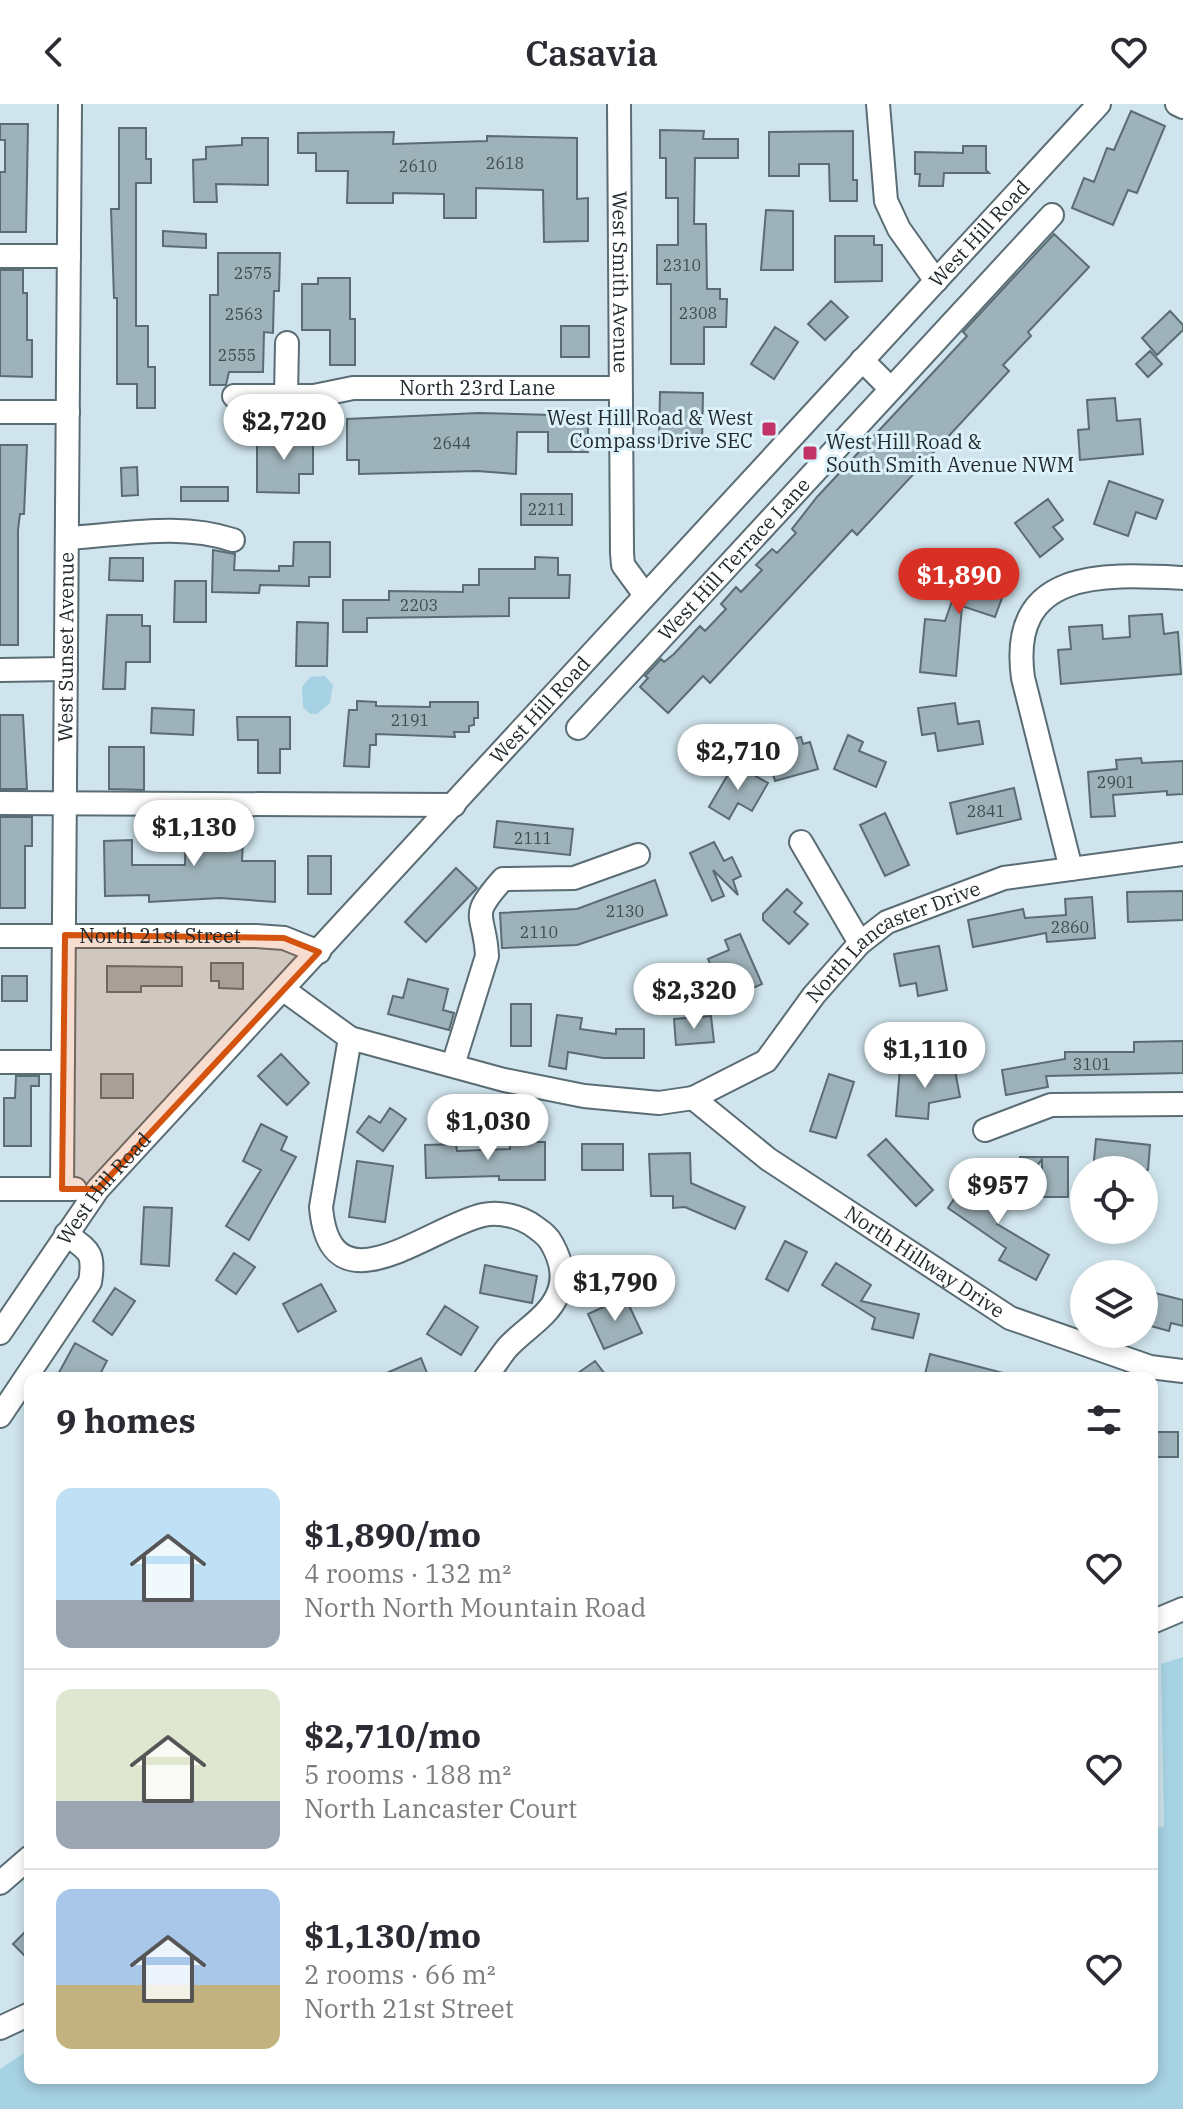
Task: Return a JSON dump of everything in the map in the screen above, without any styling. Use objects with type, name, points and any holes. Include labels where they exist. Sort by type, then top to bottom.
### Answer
[{"type":"street","name":"West Sunset Avenue","points":[[62,1189],[70,104]]},
{"type":"street","name":"West Smith Avenue","points":[[619,104],[622,553],[623,565],[645,595]]},
{"type":"street","points":[[878,104],[886,201],[899,229],[936,281]]},
{"type":"street","name":"West Hill Road","points":[[1,1330],[98,1189],[1099,104]]},
{"type":"street","points":[[1177,104],[1183,107]]},
{"type":"street","name":"West Hill Terrace Lane","points":[[578,728],[1052,215]]},
{"type":"street","points":[[0,256],[69,256]]},
{"type":"street","points":[[286,396],[287,343]]},
{"type":"street","points":[[862,360],[891,389]]},
{"type":"street","name":"North 23rd Lane","points":[[234,396],[314,396],[353,388],[620,388]]},
{"type":"street","points":[[0,412],[68,412]]},
{"type":"street","points":[[67,538],[183,529],[206,531],[233,540]]},
{"type":"street","points":[[1071,869],[1023,678],[1019,649],[1026,620],[1057,588],[1083,579],[1123,575],[1183,578]]},
{"type":"street","points":[[0,670],[66,669]]},
{"type":"street","points":[[0,803],[454,805]]},
{"type":"street","points":[[801,842],[860,943]]},
{"type":"street","name":"North Lancaster Drive","points":[[284,990],[350,1038],[584,1096],[659,1103],[693,1098],[766,1061],[814,995],[860,943],[887,922],[1004,878],[1183,854]]},
{"type":"street","points":[[453,1065],[487,956],[486,941],[479,927],[480,912],[503,879],[574,878],[638,855]]},
{"type":"street","name":"North 21st Street","points":[[0,936],[284,938],[319,952]]},
{"type":"street","points":[[350,1038],[321,1207],[323,1234],[336,1254],[359,1261],[380,1259],[483,1215],[505,1215],[528,1221],[549,1237],[561,1259],[562,1278],[553,1302],[508,1347],[489,1372]]},
{"type":"street","points":[[0,1062],[63,1062]]},
{"type":"street","name":"North Hillway Drive","points":[[693,1098],[768,1159],[1010,1318],[1150,1367],[1183,1371]]},
{"type":"street","points":[[985,1130],[1051,1105],[1183,1104]]},
{"type":"street","points":[[0,1189],[98,1189]]},
{"type":"street","points":[[30,1372],[90,1282],[94,1263],[88,1250],[66,1234]]},
{"type":"street","points":[[0,1416],[24,1380]]},
{"type":"street","points":[[1158,1619],[1183,1609]]},
{"type":"street","points":[[0,1883],[24,1862]]},
{"type":"street","points":[[0,2028],[24,2017]]},
{"type":"highlighted area","points":[[65,935],[284,938],[319,952],[98,1189],[62,1189]]},
{"type":"shaded area","points":[[325,676],[333,685],[330,703],[317,714],[310,714],[303,707],[302,687],[310,677]]},
{"type":"shaded area","points":[[1183,1657],[1183,2109],[0,2109],[0,2069],[24,2053],[24,2084],[1158,2084],[1158,1828],[1164,1826],[1161,1664]]},
{"type":"building","points":[[1131,111],[1165,126],[1137,193],[1128,190],[1113,225],[1072,208],[1084,178],[1094,182],[1107,148],[1114,150]]},
{"type":"building","points":[[0,124],[28,124],[26,232],[0,232],[0,172],[5,172],[5,140],[0,140]]},
{"type":"building","points":[[119,128],[146,128],[146,159],[151,159],[151,183],[136,183],[136,326],[148,326],[148,367],[155,367],[155,408],[137,408],[137,384],[117,384],[117,298],[114,298],[111,209],[119,209]]},
{"type":"building","points":[[660,130],[704,131],[703,139],[738,139],[738,158],[695,158],[694,224],[706,224],[707,289],[720,289],[720,299],[727,299],[726,327],[704,327],[704,364],[671,364],[671,284],[657,284],[657,245],[678,245],[678,198],[666,198],[666,158],[660,158]]},
{"type":"building","points":[[853,131],[853,180],[857,180],[857,201],[830,201],[829,164],[799,164],[799,176],[769,176],[769,132]]},
{"type":"building","points":[[394,132],[393,144],[487,141],[487,136],[577,138],[577,199],[588,198],[588,241],[544,242],[543,190],[476,188],[476,218],[444,218],[444,194],[393,193],[393,203],[347,203],[348,171],[316,171],[316,153],[298,153],[298,133]]},
{"type":"building","points":[[242,138],[268,138],[268,185],[216,184],[217,202],[194,202],[193,160],[206,159],[206,147],[242,145]]},
{"type":"building","points":[[963,146],[986,146],[986,170],[989,173],[944,173],[943,186],[919,186],[920,174],[915,174],[915,152],[963,153]]},
{"type":"building","points":[[766,210],[793,211],[793,270],[761,270]]},
{"type":"building","points":[[163,231],[206,234],[206,248],[163,246]]},
{"type":"building","points":[[1054,234],[1089,267],[1028,332],[1031,336],[1003,365],[1009,371],[857,535],[852,530],[710,683],[703,676],[668,713],[640,687],[648,678],[645,676],[661,659],[664,662],[674,654],[700,626],[705,631],[726,609],[721,604],[736,587],[741,592],[762,570],[756,565],[772,549],[777,553],[796,533],[792,529],[817,497],[967,336],[963,332]]},
{"type":"building","points":[[835,236],[874,236],[874,245],[882,245],[882,281],[835,282]]},
{"type":"building","points":[[218,253],[280,253],[279,291],[274,291],[273,333],[264,332],[263,372],[229,372],[226,385],[210,385],[210,295],[218,295]]},
{"type":"building","points":[[0,270],[23,270],[23,293],[27,293],[27,340],[32,340],[32,377],[0,376]]},
{"type":"building","points":[[318,278],[350,278],[350,319],[355,319],[355,365],[330,365],[330,330],[302,330],[302,284],[318,284]]},
{"type":"building","points":[[831,301],[848,317],[825,340],[808,324]]},
{"type":"building","points":[[1170,311],[1183,325],[1183,330],[1157,355],[1142,338]]},
{"type":"building","points":[[561,326],[589,326],[589,357],[561,357]]},
{"type":"building","points":[[775,327],[798,342],[774,379],[751,364]]},
{"type":"building","points":[[1150,351],[1162,364],[1148,377],[1136,364]]},
{"type":"building","points":[[660,392],[703,393],[702,444],[659,443]]},
{"type":"building","points":[[1115,398],[1117,421],[1140,419],[1143,454],[1080,460],[1078,430],[1089,429],[1087,400]]},
{"type":"building","points":[[479,413],[588,416],[588,452],[548,452],[548,432],[517,432],[516,474],[477,471],[359,474],[359,460],[347,460],[347,419]]},
{"type":"building","points":[[278,434],[313,434],[313,474],[299,474],[299,493],[257,492],[257,438],[278,438]]},
{"type":"building","points":[[0,445],[27,445],[24,514],[20,514],[18,530],[18,645],[0,645]]},
{"type":"building","points":[[137,467],[138,495],[122,496],[121,468]]},
{"type":"building","points":[[1109,481],[1163,500],[1156,519],[1136,512],[1128,536],[1094,524]]},
{"type":"building","points":[[181,487],[228,487],[228,501],[181,501]]},
{"type":"building","points":[[521,494],[572,494],[572,525],[521,525]]},
{"type":"building","points":[[1048,499],[1063,520],[1053,527],[1063,539],[1040,557],[1015,523]]},
{"type":"building","points":[[294,542],[330,542],[330,577],[309,577],[309,586],[260,585],[259,593],[212,592],[213,550],[235,554],[234,570],[279,571],[279,566],[293,566]]},
{"type":"building","points":[[970,550],[996,560],[985,589],[1003,595],[995,617],[962,606],[956,676],[920,672],[925,619],[945,621]]},
{"type":"building","points":[[535,557],[558,558],[558,575],[570,575],[569,598],[509,598],[509,616],[367,618],[367,632],[343,632],[343,600],[389,600],[389,591],[463,592],[463,585],[479,585],[479,569],[535,569]]},
{"type":"building","points":[[110,558],[143,558],[143,581],[109,580]]},
{"type":"building","points":[[175,581],[206,581],[206,622],[174,622]]},
{"type":"building","points":[[1162,614],[1164,634],[1178,632],[1181,674],[1061,684],[1058,650],[1071,649],[1069,627],[1102,625],[1103,639],[1130,637],[1129,616]]},
{"type":"building","points":[[107,615],[142,615],[142,626],[150,626],[150,662],[126,662],[125,689],[103,689]]},
{"type":"building","points":[[297,622],[328,623],[327,666],[296,666]]},
{"type":"building","points":[[357,701],[376,702],[376,706],[430,707],[430,702],[478,702],[478,718],[474,718],[469,732],[454,732],[455,737],[376,734],[376,745],[370,745],[369,767],[344,766],[349,710],[357,710]]},
{"type":"building","points":[[955,703],[958,724],[979,721],[983,744],[938,751],[935,733],[922,735],[918,708]]},
{"type":"building","points":[[152,708],[194,710],[193,735],[151,733]]},
{"type":"building","points":[[0,715],[23,715],[27,789],[0,789]]},
{"type":"building","points":[[237,717],[290,717],[290,749],[280,749],[280,773],[258,773],[258,740],[238,740]]},
{"type":"building","points":[[848,735],[863,742],[859,751],[886,762],[876,787],[834,769]]},
{"type":"building","points":[[801,737],[803,744],[810,742],[818,769],[775,781],[765,747]]},
{"type":"building","points":[[109,747],[144,747],[144,790],[109,789]]},
{"type":"building","points":[[1141,758],[1142,763],[1183,761],[1183,794],[1167,795],[1167,791],[1113,795],[1115,816],[1091,817],[1088,772],[1117,769],[1116,760]]},
{"type":"building","points":[[734,764],[768,783],[752,811],[738,803],[729,819],[709,807]]},
{"type":"building","points":[[1014,788],[1021,819],[957,834],[950,803]]},
{"type":"building","points":[[885,813],[909,865],[885,876],[860,825]]},
{"type":"building","points":[[0,817],[32,817],[32,846],[25,846],[25,908],[0,908]]},
{"type":"building","points":[[186,818],[244,818],[242,861],[275,861],[275,902],[220,898],[149,902],[149,895],[105,896],[104,841],[132,840],[132,865],[185,865]]},
{"type":"building","points":[[497,821],[573,829],[570,855],[494,847]]},
{"type":"building","points":[[714,842],[724,861],[732,857],[741,876],[733,880],[738,895],[713,870],[724,896],[712,901],[690,853]]},
{"type":"building","points":[[308,856],[331,856],[331,894],[308,894]]},
{"type":"building","points":[[456,868],[477,888],[426,942],[405,922]]},
{"type":"building","points":[[655,880],[667,915],[577,945],[502,948],[500,913],[577,909]]},
{"type":"building","points":[[787,889],[802,903],[794,912],[808,924],[789,944],[763,920],[763,914]]},
{"type":"building","points":[[1183,891],[1183,920],[1128,922],[1127,892]]},
{"type":"building","points":[[1092,897],[1095,938],[1047,942],[1046,933],[973,947],[968,920],[1023,909],[1025,918],[1066,915],[1065,899]]},
{"type":"building","points":[[740,934],[762,984],[726,1000],[708,959],[729,950],[725,940]]},
{"type":"building","points":[[939,946],[947,990],[918,996],[916,983],[900,986],[894,954]]},
{"type":"building","points":[[211,963],[243,963],[243,989],[219,988],[219,981],[211,981]]},
{"type":"building","points":[[107,966],[182,967],[182,986],[141,986],[141,992],[107,992]]},
{"type":"building","points":[[2,976],[27,976],[27,1001],[2,1001]]},
{"type":"building","points":[[408,979],[448,989],[443,1010],[454,1013],[449,1030],[388,1014],[393,996],[403,998]]},
{"type":"building","points":[[511,1004],[531,1004],[531,1046],[511,1046]]},
{"type":"building","points":[[557,1015],[582,1018],[580,1029],[616,1034],[616,1029],[644,1029],[644,1058],[603,1058],[568,1052],[566,1069],[549,1066]]},
{"type":"building","points":[[711,1016],[714,1042],[676,1045],[674,1019]]},
{"type":"building","points":[[1183,1041],[1183,1073],[1046,1076],[1048,1087],[1006,1095],[1002,1070],[1065,1059],[1065,1052],[1134,1052],[1134,1042]]},
{"type":"building","points":[[281,1054],[309,1083],[287,1105],[258,1076]]},
{"type":"building","points":[[954,1065],[960,1097],[929,1103],[928,1119],[896,1116],[900,1068],[927,1071]]},
{"type":"building","points":[[101,1074],[133,1074],[133,1098],[101,1098]]},
{"type":"building","points":[[829,1074],[854,1082],[836,1138],[810,1131]]},
{"type":"building","points":[[16,1076],[39,1076],[39,1086],[31,1086],[31,1146],[4,1146],[4,1098],[15,1098]]},
{"type":"building","points":[[390,1108],[406,1119],[383,1151],[357,1132],[369,1116],[380,1123]]},
{"type":"building","points":[[261,1124],[287,1137],[281,1150],[296,1157],[249,1240],[226,1226],[261,1170],[243,1161]]},
{"type":"building","points":[[886,1139],[933,1190],[916,1206],[868,1155]]},
{"type":"building","points":[[1096,1139],[1150,1145],[1149,1156],[1094,1156]]},
{"type":"building","points":[[510,1142],[545,1142],[545,1180],[499,1180],[499,1176],[426,1178],[425,1145],[456,1144],[457,1151],[510,1149]]},
{"type":"building","points":[[582,1144],[623,1144],[623,1170],[582,1170]]},
{"type":"building","points":[[690,1153],[691,1183],[745,1207],[735,1229],[685,1207],[673,1208],[673,1196],[651,1196],[649,1154]]},
{"type":"building","points":[[1020,1157],[1068,1157],[1068,1197],[1042,1197],[1042,1159],[1020,1190]]},
{"type":"building","points":[[357,1161],[393,1166],[385,1222],[349,1217]]},
{"type":"building","points":[[983,1178],[1014,1199],[997,1224],[1049,1255],[1036,1280],[999,1260],[1006,1248],[948,1208],[962,1187],[972,1194]]},
{"type":"building","points":[[144,1207],[172,1208],[169,1266],[141,1264]]},
{"type":"building","points":[[785,1241],[807,1252],[788,1291],[766,1279]]},
{"type":"building","points":[[234,1253],[255,1267],[236,1294],[216,1280]]},
{"type":"building","points":[[836,1263],[871,1285],[861,1301],[919,1314],[913,1338],[872,1329],[875,1318],[822,1285]]},
{"type":"building","points":[[485,1265],[537,1276],[532,1303],[480,1293]]},
{"type":"building","points":[[321,1284],[336,1311],[298,1332],[283,1304]]},
{"type":"building","points":[[115,1288],[135,1301],[112,1335],[93,1321]]},
{"type":"building","points":[[1158,1294],[1183,1300],[1183,1326],[1171,1323],[1169,1331],[1158,1328]]},
{"type":"building","points":[[625,1297],[642,1333],[604,1349],[588,1314]]},
{"type":"building","points":[[445,1306],[478,1327],[461,1355],[427,1334]]},
{"type":"building","points":[[75,1343],[107,1361],[101,1372],[59,1372]]},
{"type":"building","points":[[930,1354],[999,1372],[926,1372]]},
{"type":"building","points":[[421,1358],[427,1372],[389,1372]]},
{"type":"building","points":[[595,1361],[603,1372],[579,1372]]},
{"type":"building","points":[[1158,1432],[1178,1432],[1178,1457],[1158,1457]]},
{"type":"building","points":[[24,1933],[24,1955],[13,1944]]},
{"type":"place","name":"West Hill Road & West Compass Drive SEC","points":[[769,429]]},
{"type":"place","name":"West Hill Road & South Smith Avenue NWM","points":[[810,453]]}]
